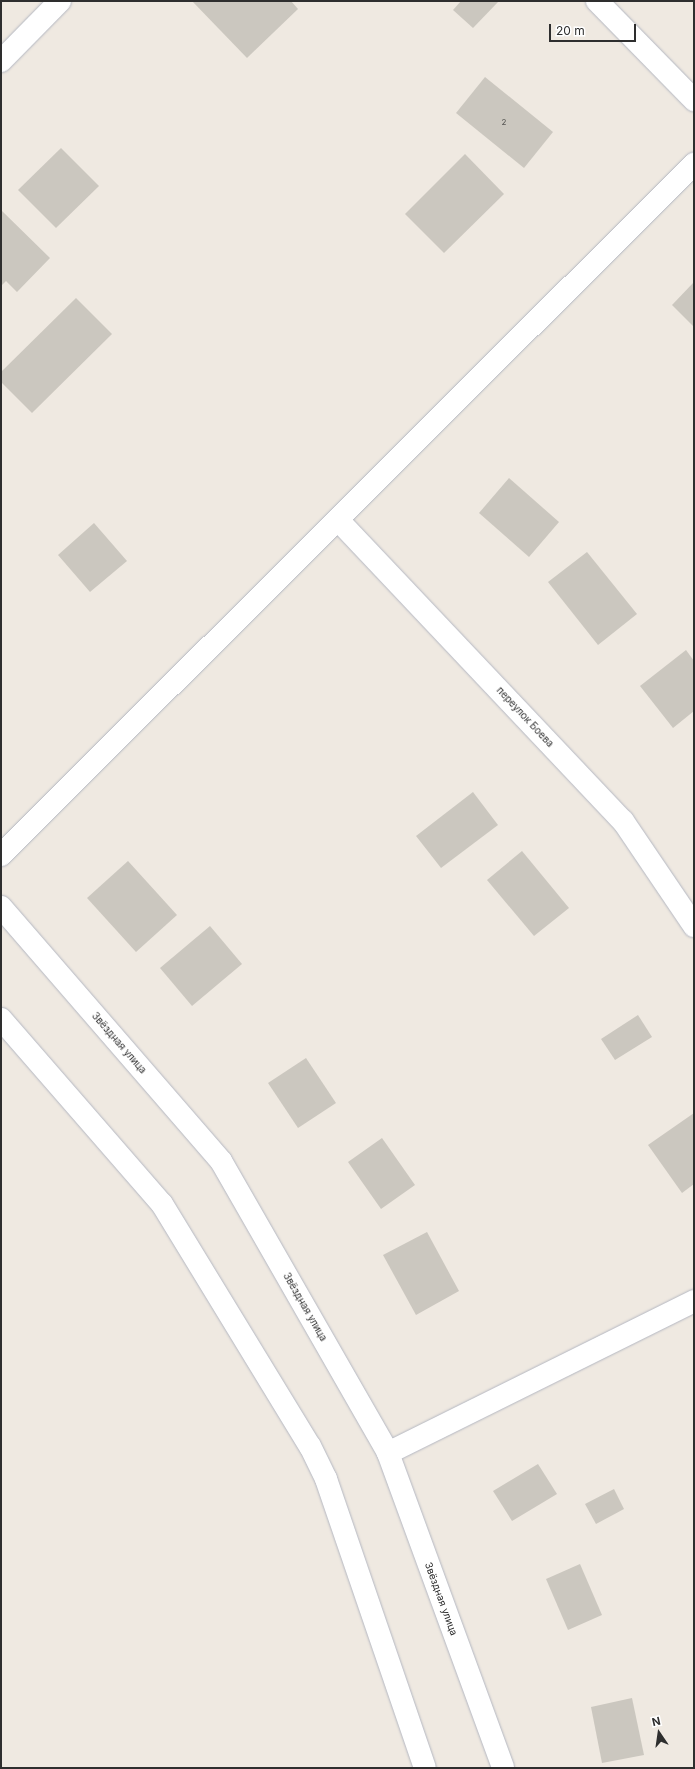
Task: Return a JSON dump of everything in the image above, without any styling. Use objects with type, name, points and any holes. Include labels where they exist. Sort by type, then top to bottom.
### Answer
[{"type":"street","points":[[1,61],[60,1]]},
{"type":"street","points":[[597,1],[694,100]]},
{"type":"street","points":[[1,855],[339,522],[694,164]]},
{"type":"street","name":"переулок Боева","points":[[339,522],[623,821],[694,926]]},
{"type":"street","name":"Звёздная улица","points":[[1,907],[222,1161],[388,1453],[503,1768]]},
{"type":"street","points":[[1,1019],[162,1204],[310,1446],[326,1479],[426,1768]]},
{"type":"street","points":[[388,1453],[694,1301]]},
{"type":"building","points":[[192,1],[291,1],[298,9],[247,58]]},
{"type":"building","points":[[461,1],[499,1],[473,28],[453,10]]},
{"type":"building","points":[[485,77],[553,132],[524,168],[456,113]]},
{"type":"building","points":[[61,148],[99,186],[56,228],[18,190]]},
{"type":"building","points":[[465,154],[504,194],[444,253],[405,214]]},
{"type":"building","points":[[1,210],[50,258],[17,292],[6,281],[1,286]]},
{"type":"building","points":[[694,282],[694,327],[672,305]]},
{"type":"building","points":[[76,298],[112,334],[32,413],[1,382],[1,372]]},
{"type":"building","points":[[509,478],[559,522],[529,557],[479,513]]},
{"type":"building","points":[[94,523],[127,561],[90,592],[58,555]]},
{"type":"building","points":[[587,552],[637,614],[598,645],[548,582]]},
{"type":"building","points":[[686,650],[694,661],[694,711],[673,728],[640,686]]},
{"type":"building","points":[[473,792],[498,825],[441,868],[416,836]]},
{"type":"building","points":[[522,851],[569,908],[534,936],[487,880]]},
{"type":"building","points":[[128,861],[177,915],[136,952],[87,898]]},
{"type":"building","points":[[210,926],[242,964],[192,1006],[160,968]]},
{"type":"building","points":[[638,1015],[652,1037],[615,1060],[601,1039]]},
{"type":"building","points":[[306,1058],[336,1103],[298,1128],[268,1083]]},
{"type":"building","points":[[694,1113],[694,1184],[682,1193],[648,1145]]},
{"type":"building","points":[[382,1138],[415,1185],[381,1209],[348,1162]]},
{"type":"building","points":[[427,1232],[459,1291],[416,1315],[383,1255]]},
{"type":"building","points":[[538,1464],[557,1494],[512,1521],[493,1491]]},
{"type":"building","points":[[614,1489],[624,1509],[596,1524],[585,1504]]},
{"type":"building","points":[[580,1564],[602,1615],[568,1630],[546,1579]]},
{"type":"building","points":[[632,1698],[644,1755],[602,1763],[591,1707]]}]
